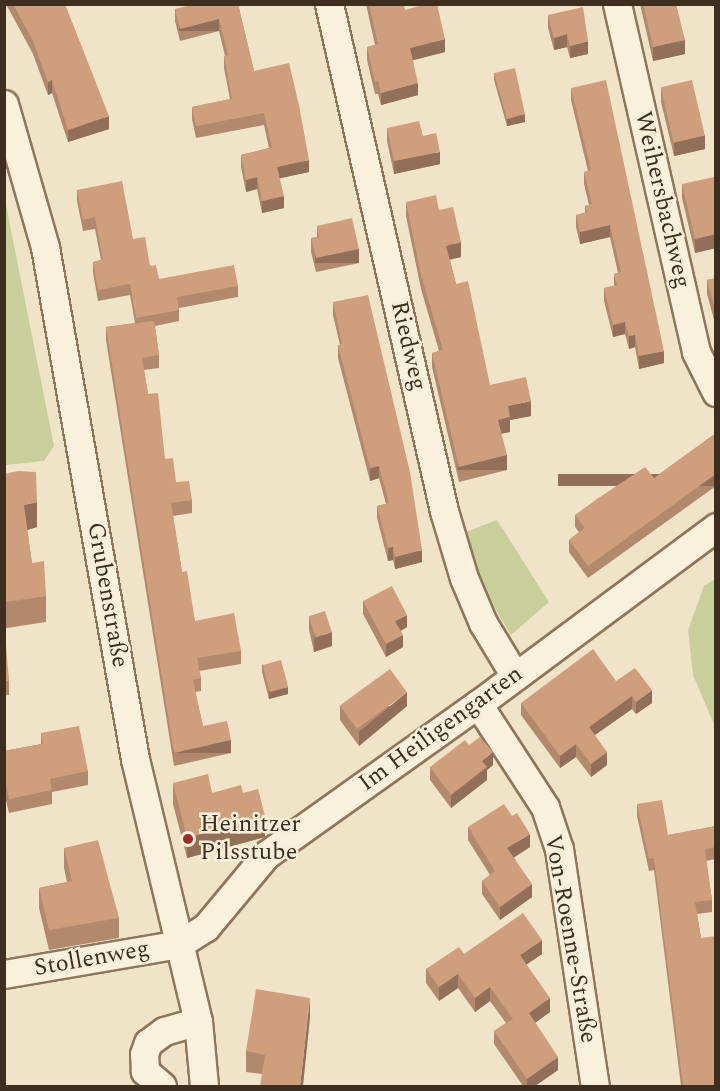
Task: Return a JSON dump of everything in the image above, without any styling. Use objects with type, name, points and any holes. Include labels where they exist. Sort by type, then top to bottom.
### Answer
[{"type":"street","name":"Riedweg","points":[[329,4],[444,511],[464,578],[483,623],[515,676]]},
{"type":"street","name":"Weihersbachweg","points":[[617,4],[696,352],[716,392]]},
{"type":"street","name":"Grubenstraße","points":[[4,104],[45,247],[135,759],[198,1021],[204,1086]]},
{"type":"street","name":"Im Heiligengarten","points":[[179,944],[206,927],[266,855],[478,704],[716,527]]},
{"type":"street","name":"Von-Roenne-Straße","points":[[478,704],[545,807],[559,849],[595,1086]]},
{"type":"street","name":"Stollenweg","points":[[4,974],[179,944]]},
{"type":"street","points":[[162,1086],[145,1071],[144,1054],[148,1043],[164,1031],[198,1021]]},
{"type":"green space","points":[[5,200],[54,446],[44,461],[5,465]]},
{"type":"green space","points":[[497,520],[549,602],[511,635],[475,576],[461,534]]},
{"type":"green space","points":[[715,579],[715,727],[693,675],[688,630],[704,586]]},
{"type":"building","points":[[13,4],[65,4],[109,116],[68,130],[52,80],[48,82],[33,41]]},
{"type":"building","points":[[194,4],[238,4],[254,71],[289,63],[309,160],[277,167],[284,196],[262,201],[257,177],[246,180],[241,155],[272,148],[264,113],[196,126],[192,107],[232,99],[224,56],[228,55],[219,19],[180,29],[175,9]]},
{"type":"building","points":[[369,4],[403,4],[405,10],[426,4],[437,4],[445,39],[410,48],[418,83],[381,93],[378,81],[375,82],[367,47],[378,44]]},
{"type":"building","points":[[643,4],[676,4],[685,40],[653,47]]},
{"type":"building","points":[[583,7],[588,41],[570,46],[567,34],[554,38],[548,15]]},
{"type":"building","points":[[515,68],[525,114],[507,119],[494,73]]},
{"type":"building","points":[[606,80],[664,351],[639,356],[635,335],[629,336],[625,322],[613,325],[604,288],[617,285],[614,274],[621,272],[610,225],[580,232],[576,215],[587,212],[585,206],[592,204],[584,172],[591,170],[571,88]]},
{"type":"building","points":[[692,80],[705,136],[674,143],[661,87]]},
{"type":"building","points":[[419,121],[423,136],[436,133],[440,152],[394,161],[387,128]]},
{"type":"building","points":[[714,177],[716,234],[695,239],[682,184]]},
{"type":"building","points":[[122,181],[133,239],[145,237],[150,266],[156,265],[159,279],[234,265],[238,286],[177,297],[179,310],[136,318],[130,284],[98,290],[93,262],[103,260],[95,217],[83,220],[77,190]]},
{"type":"building","points":[[436,195],[439,210],[453,207],[461,242],[446,246],[456,284],[468,281],[490,385],[526,377],[531,401],[508,406],[510,417],[498,420],[507,455],[459,467],[432,353],[443,350],[421,275],[406,202]]},
{"type":"building","points":[[352,218],[359,249],[316,258],[311,238],[319,237],[317,226]]},
{"type":"building","points":[[716,278],[716,313],[707,280]]},
{"type":"building","points":[[368,295],[410,472],[422,550],[395,557],[393,547],[388,548],[377,506],[389,503],[379,466],[370,468],[338,345],[342,344],[333,302]]},
{"type":"building","points":[[154,321],[159,355],[142,358],[148,394],[158,393],[165,459],[173,458],[176,482],[189,481],[192,500],[171,503],[182,572],[187,571],[195,621],[234,613],[241,651],[197,658],[201,678],[193,680],[203,726],[227,721],[231,740],[174,753],[106,327]]},
{"type":"building","points":[[716,433],[716,474],[588,566],[569,540],[585,528],[575,515],[645,467],[654,478]]},
{"type":"building","points":[[18,471],[36,472],[37,502],[24,505],[32,563],[44,561],[46,596],[4,602],[4,474]]},
{"type":"building","points":[[392,586],[407,615],[395,621],[403,635],[386,644],[363,601]]},
{"type":"building","points":[[325,611],[332,632],[316,637],[309,616]]},
{"type":"building","points":[[4,645],[6,645],[9,681],[4,681]]},
{"type":"building","points":[[593,649],[616,681],[635,668],[652,690],[636,702],[632,696],[589,727],[607,752],[591,764],[576,744],[560,756],[521,703]]},
{"type":"building","points":[[281,660],[288,687],[270,692],[263,665]]},
{"type":"building","points":[[390,669],[407,692],[357,729],[340,705]]},
{"type":"building","points":[[79,726],[88,771],[50,779],[52,790],[9,799],[4,778],[4,751],[43,744],[41,733]]},
{"type":"building","points":[[480,737],[493,752],[482,761],[487,767],[451,795],[430,767],[465,740],[469,745]]},
{"type":"building","points":[[208,774],[212,793],[241,785],[243,793],[258,789],[265,816],[187,838],[173,783]]},
{"type":"building","points":[[662,800],[668,835],[716,826],[716,847],[705,849],[712,900],[695,902],[701,938],[716,936],[716,1086],[683,1086],[654,858],[649,859],[637,804]]},
{"type":"building","points":[[504,804],[512,816],[517,813],[530,834],[507,848],[532,884],[500,907],[482,881],[495,871],[468,827]]},
{"type":"building","points":[[98,840],[119,918],[49,930],[39,888],[72,881],[64,848]]},
{"type":"building","points":[[523,913],[542,940],[520,955],[550,998],[529,1013],[558,1057],[527,1079],[494,1031],[513,1019],[490,987],[475,998],[458,974],[439,987],[426,969],[459,947],[464,954]]},
{"type":"building","points":[[256,989],[310,998],[300,1086],[260,1086],[265,1055],[246,1051]]},
{"type":"place","name":"Heinitzer Pilsstube","points":[[188,839]]}]
